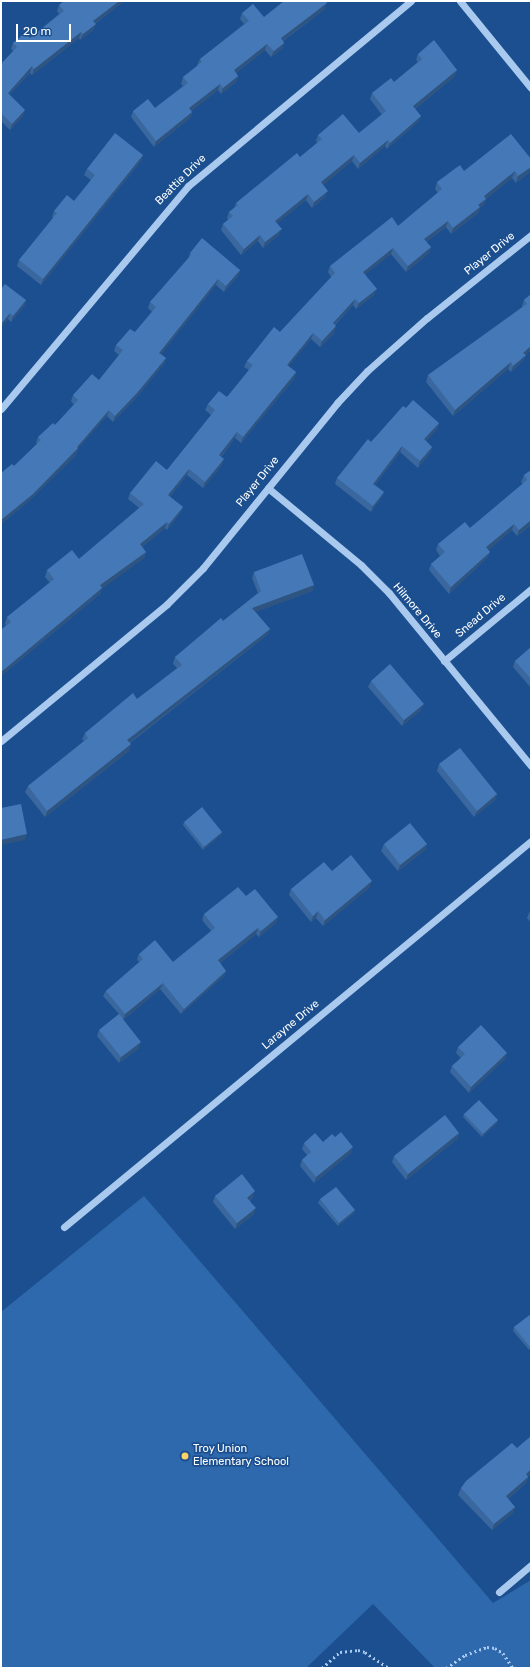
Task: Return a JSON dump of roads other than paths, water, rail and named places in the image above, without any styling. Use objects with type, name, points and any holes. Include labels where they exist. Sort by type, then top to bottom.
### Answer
[{"type":"street","name":"Beattie Drive","points":[[1,410],[188,186],[411,1]]},
{"type":"street","points":[[460,1],[531,88]]},
{"type":"street","name":"Player Drive","points":[[1,741],[167,604],[202,568],[337,403],[367,371],[427,318],[531,235]]},
{"type":"street","name":"Hilmore Drive","points":[[268,488],[361,565],[389,593],[531,766]]},
{"type":"street","name":"Snead Drive","points":[[444,661],[531,589]]},
{"type":"street","name":"Larayne Drive","points":[[64,1227],[531,841]]},
{"type":"street","points":[[499,1592],[531,1565]]},
{"type":"place","name":"Troy Union Elementary School","points":[[185,1456]]}]
